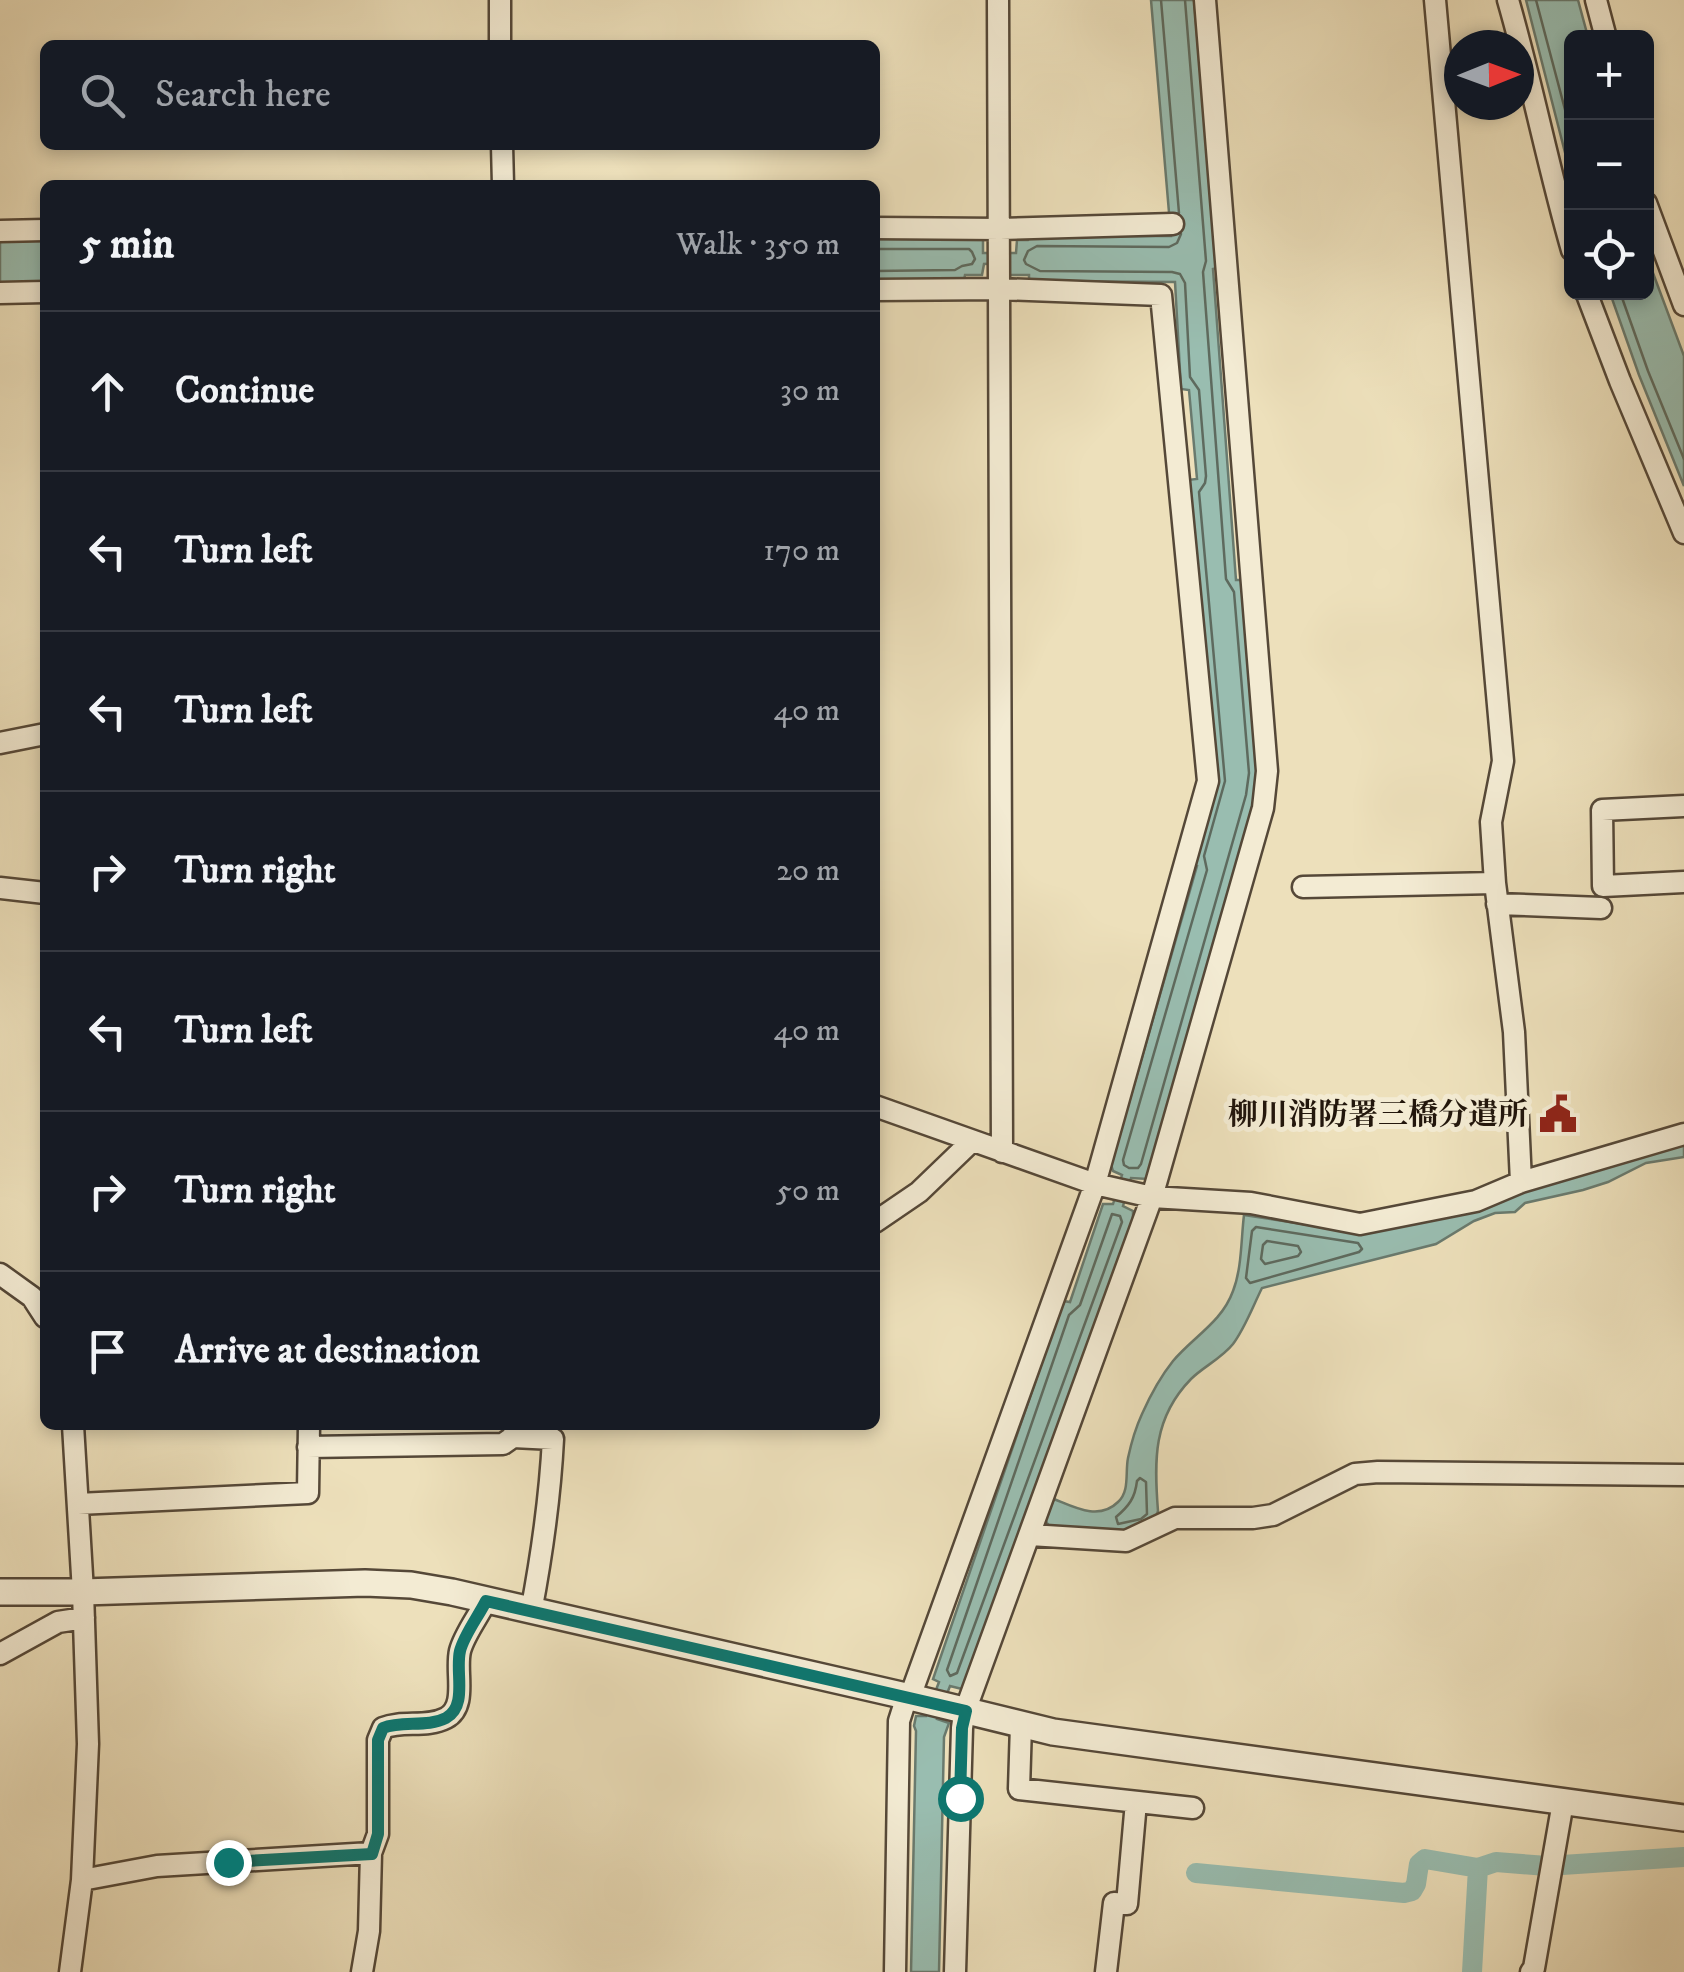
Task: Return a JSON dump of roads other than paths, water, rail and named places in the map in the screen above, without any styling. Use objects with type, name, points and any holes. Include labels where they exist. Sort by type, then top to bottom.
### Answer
[{"type":"street","points":[[500,0],[500,40]]},
{"type":"street","points":[[998,0],[1002,1152]]},
{"type":"street","points":[[955,1972],[962,1710],[1030,1535],[1152,1196],[1263,808],[1267,771],[1205,0]]},
{"type":"street","points":[[1436,0],[1502,761],[1491,822],[1514,1032],[1522,1182]]},
{"type":"street","points":[[1508,0],[1564,223]]},
{"type":"street","points":[[1596,0],[1604,30]]},
{"type":"street","points":[[502,150],[503,180]]},
{"type":"street","points":[[1649,210],[1684,305]]},
{"type":"street","points":[[880,228],[1173,224]]},
{"type":"street","points":[[0,231],[40,230]]},
{"type":"street","points":[[880,290],[1000,289],[1161,295],[1208,781],[1094,1184],[914,1698],[899,1721],[895,1972]]},
{"type":"street","points":[[0,292],[40,292]]},
{"type":"street","points":[[1589,300],[1684,533]]},
{"type":"street","points":[[0,743],[40,735]]},
{"type":"street","points":[[1684,806],[1602,810],[1603,886],[1684,882]]},
{"type":"street","points":[[1303,886],[1496,894],[1601,908]]},
{"type":"street","points":[[0,888],[40,892]]},
{"type":"street","points":[[880,1108],[1094,1184],[1152,1196],[1251,1203],[1360,1224],[1476,1202],[1522,1182],[1684,1134]]},
{"type":"street","points":[[880,1219],[919,1192],[972,1141]]},
{"type":"street","points":[[0,1274],[32,1297],[40,1309]]},
{"type":"street","points":[[70,1972],[82,1880],[88,1744],[73,1430]]},
{"type":"street","points":[[78,1504],[308,1493],[308,1430],[504,1444],[515,1431],[553,1439],[546,1530],[530,1612]]},
{"type":"street","points":[[1030,1535],[1126,1541],[1176,1518],[1274,1515],[1355,1474],[1684,1475]]},
{"type":"street","points":[[0,1592],[365,1582],[411,1585],[1053,1732],[1684,1818]]},
{"type":"street","points":[[362,1972],[369,1931],[372,1854],[378,1834],[378,1740],[383,1728],[394,1724],[437,1722],[450,1717],[458,1706],[460,1650],[486,1601]]},
{"type":"street","points":[[0,1654],[58,1622],[84,1618]]},
{"type":"street","points":[[1021,1724],[1019,1789],[1193,1808]]},
{"type":"street","points":[[1106,1972],[1114,1904],[1127,1904],[1136,1802]]},
{"type":"street","points":[[1531,1972],[1563,1802]]},
{"type":"street","points":[[82,1880],[157,1866],[372,1854]]},
{"type":"water","points":[[1151,0],[1194,0],[1217,268],[1213,269],[1236,580],[1243,580],[1259,773],[1256,797],[1148,1179],[1131,1178],[1123,1206],[1133,1211],[1133,1220],[962,1689],[950,1686],[937,1719],[949,1723],[944,1737],[939,1972],[911,1972],[916,1716],[926,1716],[939,1682],[933,1679],[1063,1301],[1070,1302],[1103,1204],[1113,1204],[1122,1175],[1113,1171],[1111,1165],[1197,866],[1191,863],[1215,782],[1187,480],[1197,479],[1189,390],[1181,389],[1175,282],[1029,281],[1029,275],[1009,275],[1009,263],[984,264],[982,275],[965,275],[964,280],[880,280],[880,239],[983,239],[983,253],[1016,253],[1017,240],[1028,240],[1031,236],[1171,236]]},
{"type":"water","points":[[1526,0],[1578,0],[1586,30],[1564,30],[1564,149],[1534,30]]},
{"type":"water","points":[[40,240],[40,283],[0,283],[0,241]]},
{"type":"water","points":[[1654,276],[1684,356],[1684,486],[1612,300],[1654,300]]},
{"type":"water","points":[[1684,1144],[1684,1157],[1646,1163],[1608,1182],[1525,1203],[1515,1212],[1495,1213],[1436,1244],[1262,1288],[1233,1344],[1191,1379],[1169,1409],[1159,1440],[1155,1520],[1124,1534],[1053,1532],[1045,1520],[1054,1499],[1095,1512],[1111,1508],[1122,1498],[1132,1441],[1152,1393],[1173,1361],[1222,1312],[1233,1291],[1244,1215],[1361,1233],[1474,1212],[1506,1193]]},
{"type":"waterway","points":[[1196,1873],[1404,1893],[1412,1891],[1419,1864],[1425,1859],[1478,1868],[1496,1862],[1547,1866],[1684,1857]]},
{"type":"waterway","points":[[1472,1972],[1478,1868]]},
{"type":"place","name":"柳川消防署三橋分遣所","points":[[1558,1114]]}]
